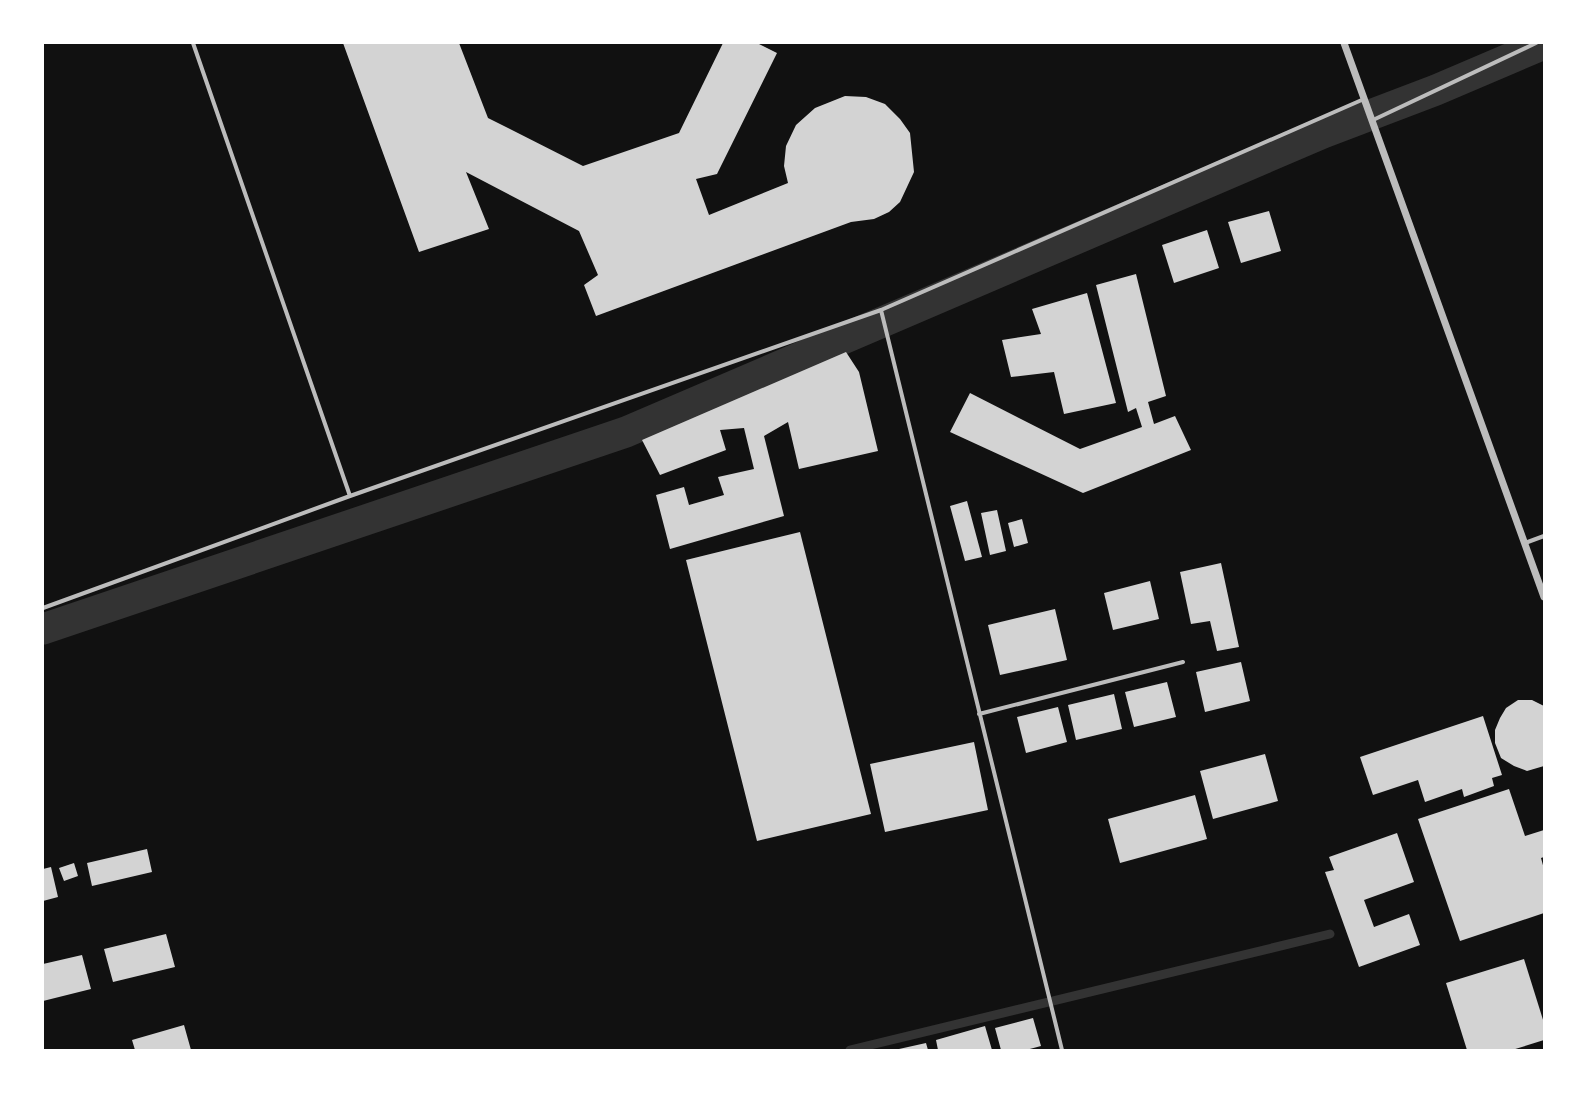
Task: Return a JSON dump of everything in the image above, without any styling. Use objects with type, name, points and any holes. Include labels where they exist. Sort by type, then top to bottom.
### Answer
[{"type":"street","points":[[193,43],[350,496]]},
{"type":"street","points":[[1344,43],[1544,597]]},
{"type":"street","points":[[1373,120],[1536,43]]},
{"type":"street","points":[[43,608],[350,496],[881,310],[1364,99]]},
{"type":"street","points":[[881,310],[1062,1050]]},
{"type":"street","points":[[1525,543],[1544,536]]},
{"type":"street","points":[[980,714],[1183,662]]},
{"type":"building","points":[[343,43],[459,43],[488,118],[583,166],[679,133],[723,43],[757,43],[777,53],[717,174],[696,179],[709,215],[788,183],[784,166],[786,146],[796,125],[815,108],[845,96],[866,97],[885,104],[900,119],[910,133],[914,172],[900,202],[889,212],[874,219],[851,222],[596,316],[584,285],[598,275],[579,231],[466,172],[489,229],[419,252]]},
{"type":"building","points":[[1269,211],[1281,251],[1241,263],[1228,222]]},
{"type":"building","points":[[1207,230],[1219,268],[1174,283],[1162,245]]},
{"type":"building","points":[[1136,274],[1166,396],[1148,402],[1154,424],[1175,416],[1191,450],[1083,493],[950,432],[970,393],[1080,449],[1142,427],[1136,408],[1128,412],[1096,285]]},
{"type":"building","points":[[1087,293],[1116,403],[1064,414],[1054,372],[1011,377],[1002,340],[1041,334],[1032,309]]},
{"type":"building","points":[[846,352],[859,372],[878,451],[799,469],[788,422],[764,436],[784,516],[670,549],[656,495],[684,487],[689,505],[724,495],[718,477],[754,469],[744,428],[720,430],[726,450],[660,475],[642,440]]},
{"type":"building","points":[[967,501],[982,557],[965,561],[950,506]]},
{"type":"building","points":[[997,510],[1006,551],[990,555],[981,513]]},
{"type":"building","points":[[1022,519],[1028,543],[1014,547],[1008,523]]},
{"type":"building","points":[[800,532],[871,814],[757,841],[686,560]]},
{"type":"building","points":[[1221,563],[1239,647],[1217,651],[1210,621],[1191,624],[1180,572]]},
{"type":"building","points":[[1150,581],[1159,619],[1113,630],[1104,593]]},
{"type":"building","points":[[1055,609],[1067,660],[1000,675],[988,625]]},
{"type":"building","points":[[1241,662],[1250,701],[1205,712],[1196,672]]},
{"type":"building","points":[[1167,682],[1176,717],[1134,727],[1125,692]]},
{"type":"building","points":[[1114,694],[1122,729],[1076,740],[1068,705]]},
{"type":"building","points":[[1518,700],[1532,700],[1544,706],[1544,766],[1527,771],[1514,766],[1501,758],[1495,743],[1495,730],[1500,718],[1506,708]]},
{"type":"building","points":[[1058,707],[1067,742],[1026,753],[1017,717]]},
{"type":"building","points":[[1483,716],[1502,775],[1492,778],[1494,786],[1464,797],[1462,789],[1425,802],[1418,780],[1373,795],[1360,757]]},
{"type":"building","points":[[974,742],[988,810],[885,832],[870,764]]},
{"type":"building","points":[[1265,754],[1278,801],[1213,819],[1200,771]]},
{"type":"building","points":[[1509,789],[1525,836],[1544,830],[1544,857],[1541,858],[1544,869],[1544,913],[1460,941],[1418,819]]},
{"type":"building","points":[[1195,795],[1207,839],[1120,863],[1108,819]]},
{"type":"building","points":[[1397,833],[1414,882],[1364,900],[1374,927],[1409,914],[1420,945],[1359,967],[1325,872],[1334,870],[1329,857]]},
{"type":"building","points":[[147,849],[152,872],[92,886],[87,863]]},
{"type":"building","points":[[74,863],[78,876],[64,881],[59,868]]},
{"type":"building","points":[[51,867],[58,897],[43,901],[43,869]]},
{"type":"building","points":[[166,934],[175,967],[113,982],[104,949]]},
{"type":"building","points":[[82,955],[91,989],[43,1001],[43,964]]},
{"type":"building","points":[[1524,959],[1544,1023],[1544,1040],[1512,1050],[1467,1050],[1446,983]]},
{"type":"building","points":[[1033,1018],[1041,1046],[1026,1050],[1001,1050],[995,1028]]},
{"type":"building","points":[[184,1025],[191,1050],[135,1050],[132,1040]]},
{"type":"building","points":[[985,1026],[992,1050],[938,1050],[936,1040]]},
{"type":"building","points":[[926,1043],[928,1050],[899,1050],[899,1049]]},
{"type":"waterway","points":[[43,629],[626,432],[1323,133],[1436,90],[1544,44]]},
{"type":"waterway","points":[[850,1050],[1330,934]]}]
